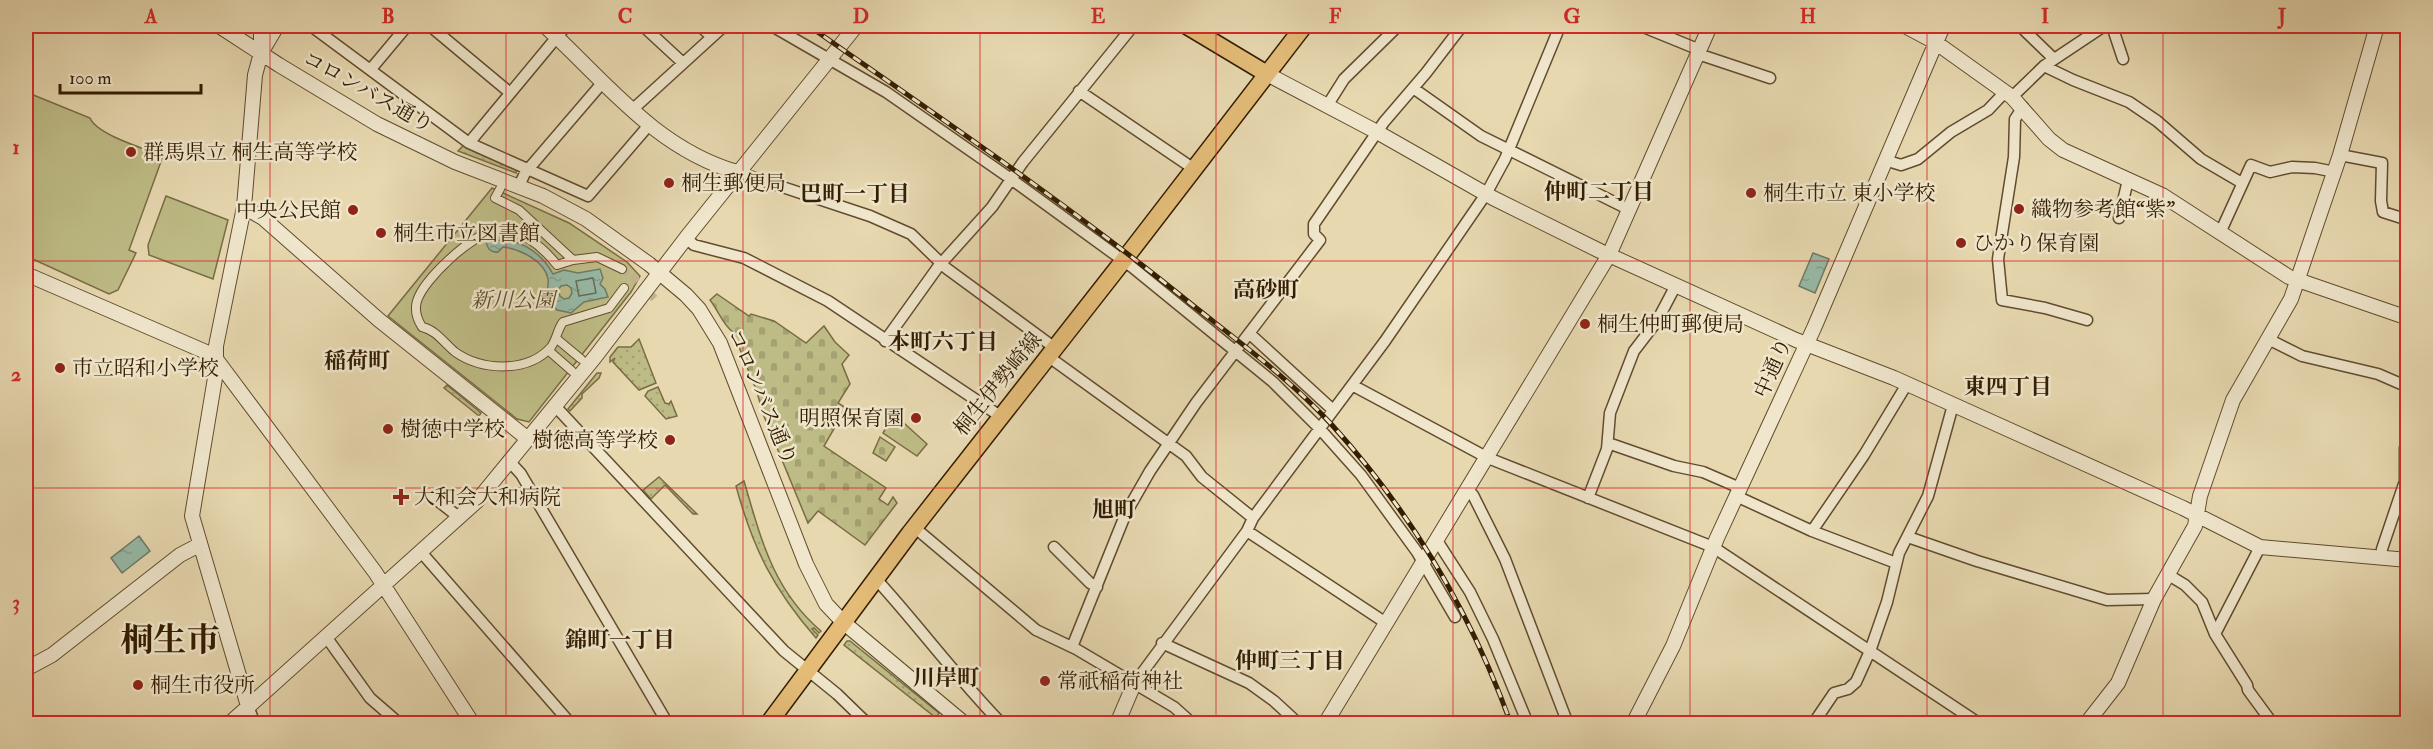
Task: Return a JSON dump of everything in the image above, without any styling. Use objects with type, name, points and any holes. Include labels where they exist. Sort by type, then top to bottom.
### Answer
[{"type":"main road","points":[[1187,26],[1266,74]]},
{"type":"main road","name":"桐生伊勢崎線","points":[[774,721],[843,622],[914,527],[1124,261],[1304,26]]},
{"type":"street","name":"コロンバス通り","points":[[219,26],[405,139],[455,162],[562,205],[586,219],[659,272],[693,302],[720,343],[806,564],[826,604],[843,622],[965,723]]},
{"type":"street","points":[[255,723],[192,521],[216,372],[216,359],[244,207],[255,75],[261,53],[261,35],[265,26]]},
{"type":"street","points":[[261,53],[278,26]]},
{"type":"street","points":[[311,26],[469,143],[588,196],[649,125]]},
{"type":"street","points":[[371,69],[407,26]]},
{"type":"street","points":[[430,26],[509,92]]},
{"type":"street","points":[[545,26],[561,31],[603,82],[649,125],[676,146],[720,167],[859,212],[903,230],[916,238],[942,264],[1185,456],[1202,477],[1253,518]]},
{"type":"street","points":[[644,26],[683,63]]},
{"type":"street","points":[[700,26],[712,37]]},
{"type":"street","points":[[632,110],[724,26]]},
{"type":"street","points":[[772,26],[891,96],[1011,179],[1124,261],[1273,382],[1320,429],[1367,483],[1423,561],[1455,617]]},
{"type":"street","points":[[229,723],[460,518],[510,462],[737,172],[856,26]]},
{"type":"street","points":[[885,341],[942,264],[992,207],[1079,91],[1133,26]]},
{"type":"street","points":[[1327,106],[1344,79],[1398,26]]},
{"type":"street","points":[[1072,647],[1126,513],[1168,443],[1320,240],[1314,234],[1314,224],[1377,132],[1462,26]]},
{"type":"street","points":[[1117,723],[1134,684],[1162,643],[1247,531],[1253,518],[1425,285],[1486,194],[1508,150],[1560,26]]},
{"type":"street","points":[[1641,26],[1699,52],[1770,78]]},
{"type":"street","points":[[1325,723],[1488,458],[1609,255],[1710,26]]},
{"type":"street","points":[[1905,26],[1935,42],[2008,94],[2023,107],[2049,139],[2063,150],[2173,201],[2298,281],[2408,318]]},
{"type":"street","name":"中通り","points":[[1633,723],[1663,667],[1713,547],[1807,343],[1943,26]]},
{"type":"street","points":[[2020,26],[2054,59]]},
{"type":"street","points":[[1885,160],[1901,165],[1918,159],[1951,132],[1988,110],[2044,66],[2104,26]]},
{"type":"street","points":[[2112,26],[2123,59]]},
{"type":"street","points":[[2086,723],[2118,683],[2154,599],[2195,526],[2199,496],[2233,400],[2288,304],[2298,281],[2335,172],[2377,26]]},
{"type":"street","points":[[469,143],[561,31]]},
{"type":"street","points":[[2044,66],[2129,102],[2157,121],[2201,159],[2242,183]]},
{"type":"street","points":[[1266,74],[1377,132],[1486,194],[1609,255],[1807,343],[1907,384],[2196,514],[2260,547],[2408,560]]},
{"type":"street","points":[[519,186],[528,170],[603,82]]},
{"type":"street","points":[[1413,88],[1468,129],[1630,210]]},
{"type":"street","points":[[1079,91],[1194,169]]},
{"type":"street","points":[[2023,107],[2015,119],[2014,157],[1998,259],[2002,300],[2045,308],[2087,320]]},
{"type":"street","points":[[2340,155],[2382,163],[2383,212],[2408,220]]},
{"type":"street","points":[[2220,233],[2251,165],[2270,172],[2292,167],[2335,172]]},
{"type":"street","points":[[2119,218],[2128,180]]},
{"type":"street","points":[[501,189],[495,198],[519,210],[573,260]]},
{"type":"street","points":[[244,207],[263,218],[373,315],[528,439]]},
{"type":"street","points":[[622,269],[597,257],[557,265],[542,248],[531,241],[513,234],[491,232],[476,238],[449,259],[422,292],[416,303],[417,319],[422,327],[430,329],[457,353],[475,362],[500,366],[522,364],[537,358],[548,350],[557,339],[559,327],[563,322],[609,308],[624,288]]},
{"type":"street","points":[[686,238],[694,245],[744,258],[832,304],[1000,416]]},
{"type":"street","points":[[26,274],[206,352],[216,359],[383,584],[473,723]]},
{"type":"street","points":[[1588,498],[1608,443],[1606,436],[1610,413],[1634,351],[1658,321],[1677,285]]},
{"type":"street","points":[[1250,334],[1333,410]]},
{"type":"street","points":[[557,339],[581,359]]},
{"type":"street","points":[[2268,339],[2302,356],[2378,374],[2408,387]]},
{"type":"street","points":[[548,350],[572,370]]},
{"type":"street","points":[[1812,531],[1864,455],[1907,384]]},
{"type":"street","points":[[1352,385],[1488,458],[1713,547],[1980,723]]},
{"type":"street","points":[[1813,723],[1834,693],[1848,689],[1856,682],[1870,651],[1887,602],[1896,563],[1928,496],[1953,405]]},
{"type":"street","points":[[555,406],[587,437],[778,645],[868,723]]},
{"type":"street","points":[[2381,558],[2405,481],[2405,448],[2408,436]]},
{"type":"street","points":[[1608,443],[1674,466],[1703,472],[1812,531],[1896,563]]},
{"type":"street","points":[[510,462],[521,474],[668,723]]},
{"type":"street","points":[[1467,490],[1473,495],[1504,559],[1568,723]]},
{"type":"street","points":[[433,497],[460,518]]},
{"type":"street","points":[[914,527],[1045,636],[1072,647],[1180,711],[1193,723]]},
{"type":"street","points":[[1247,531],[1386,623]]},
{"type":"street","points":[[1908,537],[1977,561],[2107,600],[2154,599]]},
{"type":"street","points":[[1437,539],[1470,592],[1493,639],[1528,723]]},
{"type":"street","points":[[26,669],[52,655],[180,555],[199,545]]},
{"type":"street","points":[[1054,547],[1090,584],[1097,587]]},
{"type":"street","points":[[2215,634],[2260,547]]},
{"type":"street","points":[[421,552],[572,723]]},
{"type":"street","points":[[2167,574],[2185,585],[2202,602],[2215,634],[2248,690],[2272,723]]},
{"type":"street","points":[[876,579],[950,668],[1002,723]]},
{"type":"street","points":[[327,638],[370,698],[400,723]]},
{"type":"street","points":[[1162,643],[1249,683],[1299,723]]},
{"type":"street","points":[[2402,723],[2408,718]]},
{"type":"green space","points":[[26,92],[90,118],[94,124],[112,136],[163,156],[129,250],[136,253],[118,290],[109,294],[26,256]]},
{"type":"green space","points":[[464,145],[517,169],[516,173],[458,151]]},
{"type":"green space","name":"新川公園","points":[[492,188],[569,223],[627,262],[640,276],[631,292],[529,422],[517,419],[388,316]]},
{"type":"green space","points":[[166,196],[228,220],[213,279],[149,255],[148,245]]},
{"type":"green space","points":[[717,294],[749,316],[751,314],[774,321],[806,343],[824,326],[835,342],[849,355],[842,364],[850,384],[838,403],[846,408],[824,446],[886,488],[879,499],[888,505],[893,497],[897,503],[865,545],[818,511],[808,523],[763,414],[757,392],[733,332],[710,300]]},
{"type":"green space","points":[[639,339],[656,383],[639,390],[613,362],[615,358],[610,362],[610,357],[618,347],[631,347]]},
{"type":"green space","points":[[597,373],[601,373],[599,378],[582,394],[582,398],[570,411],[568,409]]},
{"type":"green space","points":[[447,385],[481,413],[479,416],[444,388]]},
{"type":"green space","points":[[658,387],[665,403],[669,404],[671,401],[677,416],[666,419],[645,396],[648,391]]},
{"type":"green space","points":[[894,414],[927,444],[917,456],[883,433]]},
{"type":"green space","points":[[880,437],[895,447],[886,461],[873,453]]},
{"type":"green space","points":[[659,477],[697,514],[693,514],[665,485],[651,499],[643,490]]},
{"type":"green space","points":[[744,481],[756,523],[771,562],[791,598],[821,631],[819,633],[814,628],[812,629],[818,635],[816,638],[788,603],[758,549],[736,486]]},
{"type":"green space","points":[[850,641],[939,713],[935,722],[936,718],[844,645]]},
{"type":"water","points":[[507,240],[522,244],[540,256],[553,274],[564,270],[578,273],[600,269],[603,278],[600,284],[608,297],[584,302],[571,313],[557,310],[547,298],[548,279],[537,261],[510,248],[503,247],[498,252],[493,252],[488,248],[486,241]],"holes":[[[567,285],[571,288],[572,293],[569,298],[564,299],[560,296],[558,290],[561,286]]]},
{"type":"water","points":[[1813,253],[1829,259],[1815,293],[1799,286]]},
{"type":"water","points":[[139,536],[150,551],[122,573],[111,558]]},
{"type":"tunnel","points":[[622,269],[655,299]]},
{"type":"railway","points":[[809,26],[1002,161],[1144,266],[1264,361],[1316,408],[1361,458],[1388,493],[1436,565],[1477,643],[1511,724]]},
{"type":"place","name":"群馬県立 桐生高等学校","points":[[131,152]]},
{"type":"place","name":"桐生郵便局","points":[[669,183]]},
{"type":"place","name":"桐生市立 東小学校","points":[[1751,193]]},
{"type":"place","name":"織物参考館“紫”","points":[[2019,209]]},
{"type":"place","name":"中央公民館","points":[[353,210]]},
{"type":"place","name":"桐生市立図書館","points":[[381,233]]},
{"type":"place","name":"ひかり保育園","points":[[1961,243]]},
{"type":"place","name":"桐生仲町郵便局","points":[[1585,324]]},
{"type":"place","name":"市立昭和小学校","points":[[60,368]]},
{"type":"place","name":"明照保育園","points":[[916,418]]},
{"type":"place","name":"樹徳中学校","points":[[388,429]]},
{"type":"place","name":"樹徳高等学校","points":[[670,440]]},
{"type":"place","name":"大和会大和病院","points":[[401,497]]},
{"type":"place","name":"常祇稲荷神社","points":[[1045,681]]},
{"type":"place","name":"桐生市役所","points":[[138,685]]},
{"type":"district","name":"仲町二丁目","points":[[1599,192]]},
{"type":"district","name":"巴町一丁目","points":[[855,194]]},
{"type":"district","name":"高砂町","points":[[1266,290]]},
{"type":"district","name":"本町六丁目","points":[[943,342]]},
{"type":"district","name":"稲荷町","points":[[357,361]]},
{"type":"district","name":"東四丁目","points":[[2008,387]]},
{"type":"district","name":"旭町","points":[[1114,510]]},
{"type":"district","name":"桐生市","points":[[170,640]]},
{"type":"district","name":"錦町一丁目","points":[[620,640]]},
{"type":"district","name":"仲町三丁目","points":[[1290,661]]},
{"type":"district","name":"川岸町","points":[[946,678]]}]
